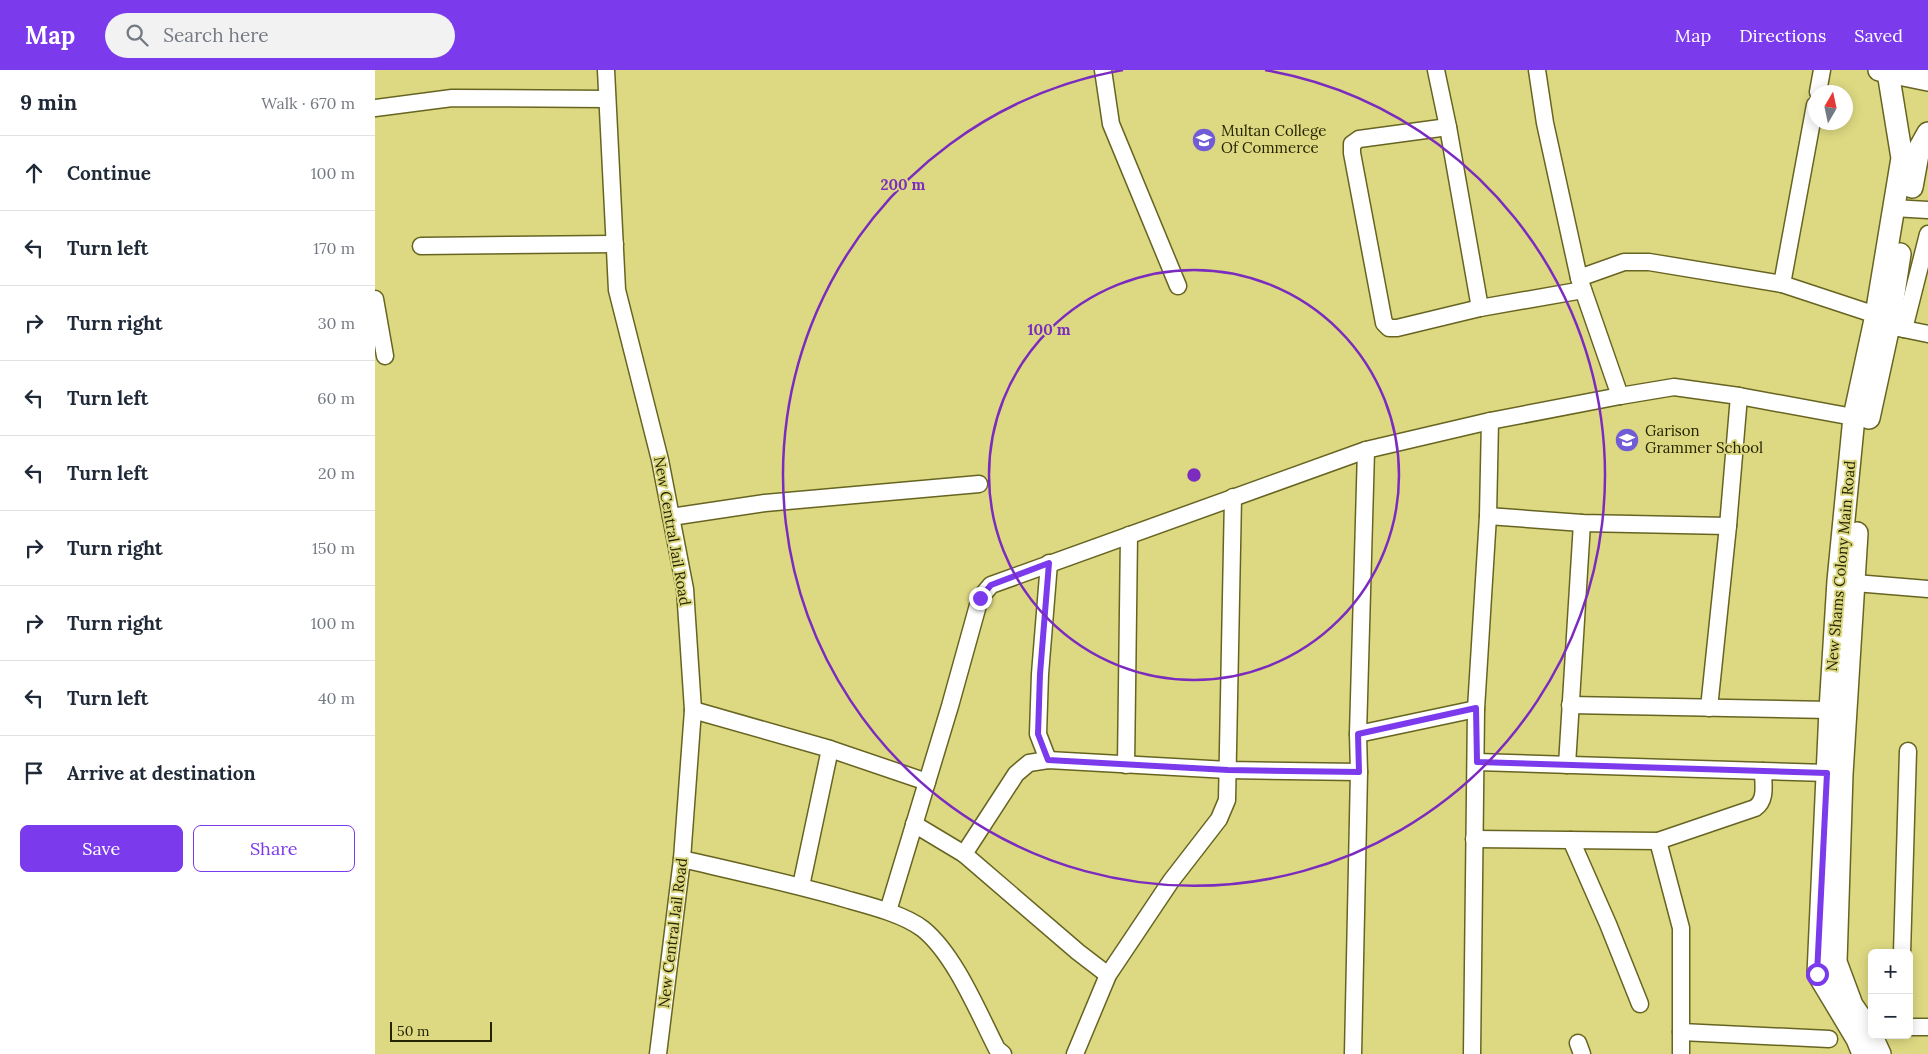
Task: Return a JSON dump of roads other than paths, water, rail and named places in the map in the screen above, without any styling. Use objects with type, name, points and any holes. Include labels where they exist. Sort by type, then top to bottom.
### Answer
[{"type":"main road","points":[[1883,71],[1928,80]]},
{"type":"main road","name":"New Shams Colony Main Road","points":[[1883,71],[1902,158],[1910,209]]},
{"type":"main road","name":"New Shams Colony Main Road","points":[[1863,1054],[1857,1040],[1817,974],[1829,710],[1845,582],[1861,418],[1886,323],[1910,209],[1919,149],[1928,133]]},
{"type":"main road","name":"New Shams Colony Main Road","points":[[1845,582],[1842,774],[1836,962],[1852,1005],[1868,1025]]},
{"type":"main road","name":"New Shams Colony Main Road","points":[[1874,1039],[1880,1054]]},
{"type":"street","name":"New Central Jail Road","points":[[606,70],[617,290],[660,460],[685,589],[693,710],[682,859],[658,1054]]},
{"type":"street","points":[[1103,70],[1111,124],[1178,286]]},
{"type":"street","points":[[1436,70],[1448,127],[1479,308]]},
{"type":"street","points":[[1537,70],[1545,123],[1581,284],[1620,396]]},
{"type":"street","points":[[1819,85],[1822,70]]},
{"type":"street","points":[[375,121],[383,116],[383,107],[452,98],[607,98]]},
{"type":"street","points":[[1448,127],[1359,139],[1353,144],[1352,154],[1384,323],[1389,328],[1397,328],[1581,284],[1624,262],[1649,262],[1782,284],[1886,323],[1928,334]]},
{"type":"street","points":[[1782,284],[1810,130]]},
{"type":"street","points":[[1886,323],[1928,234]]},
{"type":"street","points":[[421,246],[615,244]]},
{"type":"street","points":[[375,299],[385,356]]},
{"type":"street","points":[[888,911],[980,598],[991,585],[1366,450],[1490,421],[1620,396],[1674,387],[1739,396],[1861,418]]},
{"type":"street","points":[[1709,708],[1739,396]]},
{"type":"street","points":[[1472,1054],[1474,839],[1477,762],[1476,708],[1488,516],[1490,421]]},
{"type":"street","points":[[1353,1054],[1359,772],[1358,734],[1366,450]]},
{"type":"street","points":[[671,517],[765,503],[979,484]]},
{"type":"street","points":[[1075,1054],[1108,975],[1171,882],[1219,819],[1227,800],[1233,497]]},
{"type":"street","points":[[1488,516],[1582,523],[1728,526]]},
{"type":"street","points":[[1567,765],[1582,523]]},
{"type":"street","points":[[1126,764],[1129,535]]},
{"type":"street","points":[[1048,760],[1038,734],[1040,674],[1049,563]]},
{"type":"street","points":[[1845,582],[1928,589]]},
{"type":"street","points":[[1570,705],[1829,710]]},
{"type":"street","points":[[1358,734],[1476,708]]},
{"type":"street","points":[[693,710],[831,749],[927,782]]},
{"type":"street","points":[[801,886],[831,749]]},
{"type":"street","points":[[1902,949],[1908,751]]},
{"type":"street","points":[[964,854],[1016,774],[1029,763],[1048,760],[1228,770],[1359,772]]},
{"type":"street","points":[[1477,762],[1827,773]]},
{"type":"street","points":[[1474,839],[1659,841],[1755,808],[1761,804],[1763,796],[1763,771]]},
{"type":"street","points":[[914,824],[964,854],[1078,952],[1108,975]]},
{"type":"street","points":[[1571,840],[1608,924],[1640,1004]]},
{"type":"street","points":[[1659,841],[1681,928],[1681,1054]]},
{"type":"street","points":[[682,859],[801,886],[888,911],[923,929],[947,956],[963,982],[997,1049],[1003,1054]]},
{"type":"street","points":[[1913,1027],[1928,1027]]},
{"type":"street","points":[[1681,1032],[1829,1039]]},
{"type":"place","name":"Multan College Of Commerce","points":[[1204,140]]},
{"type":"place","name":"Garison Grammer School","points":[[1627,440]]}]
